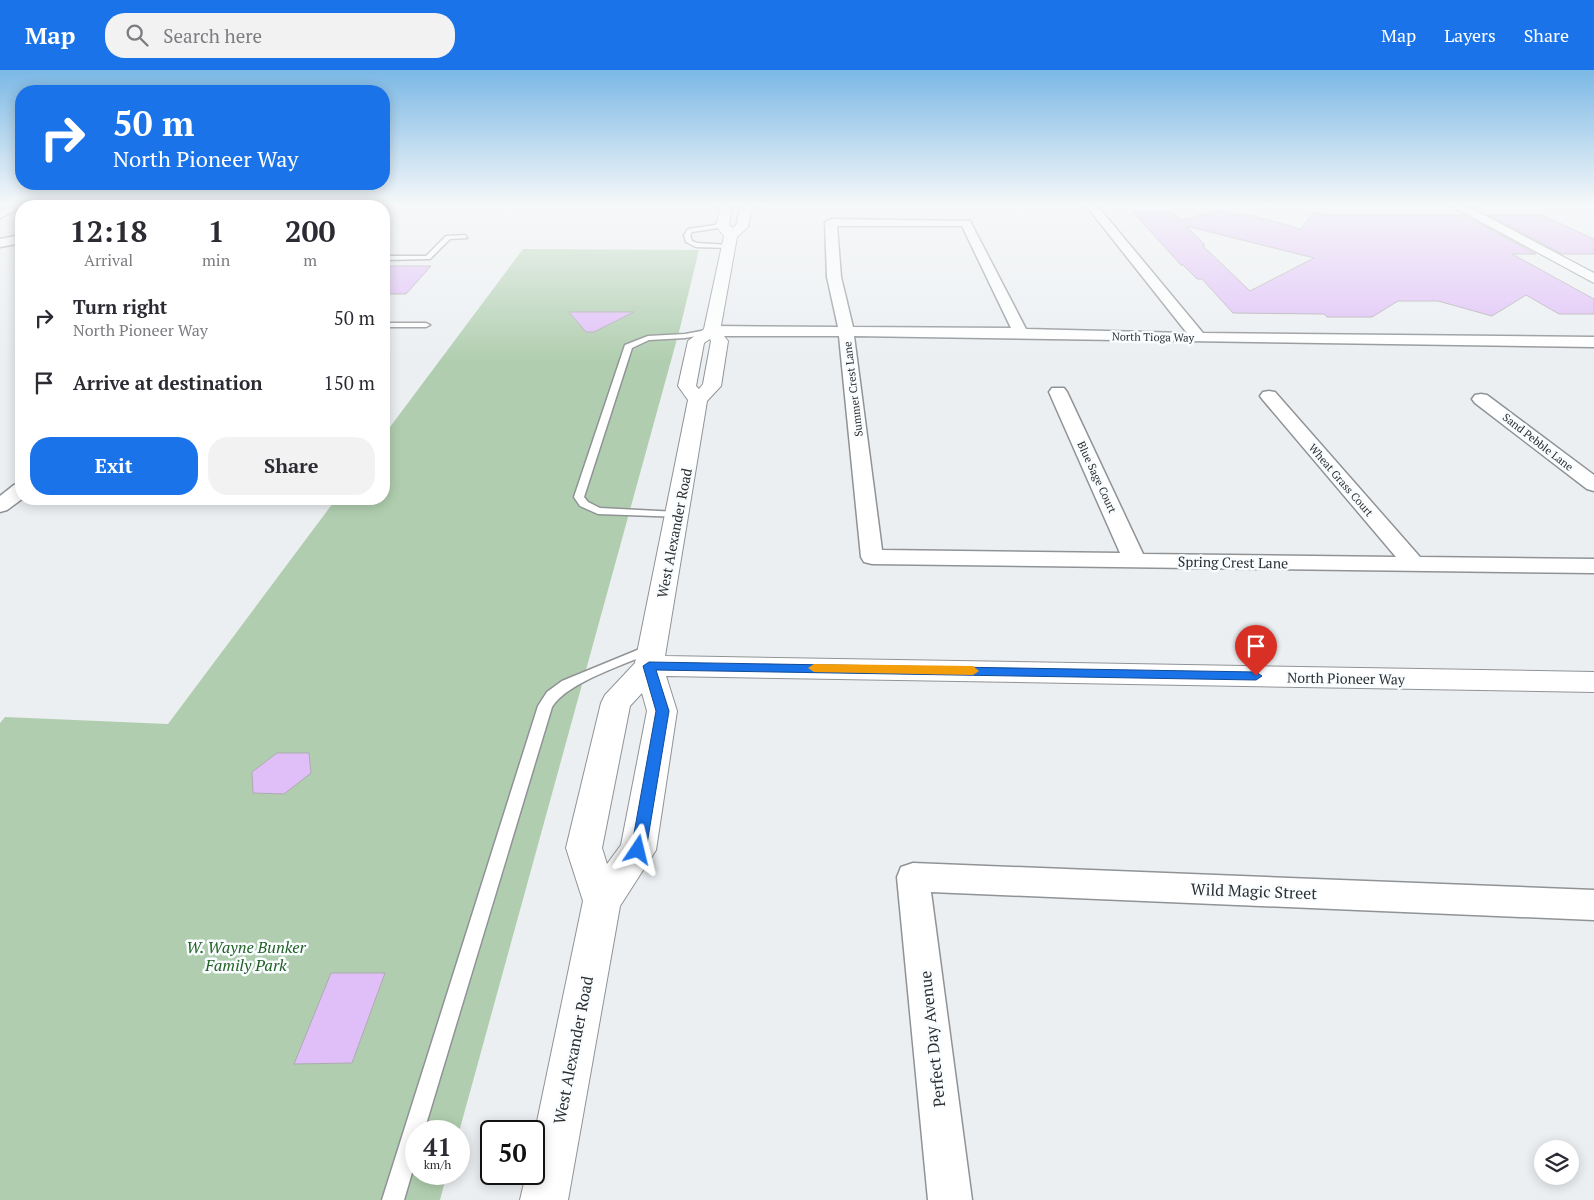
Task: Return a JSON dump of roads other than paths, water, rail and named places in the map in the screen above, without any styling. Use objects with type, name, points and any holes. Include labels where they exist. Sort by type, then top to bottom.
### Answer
[{"type":"main road","name":"West Alexander Road","points":[[544,1200],[602,901],[638,850],[662,711],[650,657],[698,400],[712,386],[720,341],[712,331],[724,256]]},
{"type":"main road","points":[[1551,256],[1594,279]]},
{"type":"main road","points":[[698,400],[686,386],[696,341],[712,331]]},
{"type":"main road","name":"West Alexander Road","points":[[602,901],[584,848],[616,703],[650,657]]},
{"type":"main road","name":"North Pioneer Way","points":[[650,657],[1594,682]]},
{"type":"street","name":"Summer Crest Lane","points":[[833,256],[834,277],[846,331],[872,557]]},
{"type":"street","name":"Summer Crest Lane","points":[[982,256],[1021,333]]},
{"type":"street","points":[[1132,256],[1199,338]]},
{"type":"street","name":"North Tioga Way","points":[[712,331],[1021,333],[1199,338],[1594,342]]},
{"type":"street","name":"Blue Sage Court","points":[[1058,392],[1135,561]]},
{"type":"street","name":"Wheat Grass Court","points":[[1269,396],[1414,564]]},
{"type":"street","name":"Sand Pebble Lane","points":[[1482,398],[1594,485]]},
{"type":"street","points":[[0,506],[15,494]]},
{"type":"street","name":"Spring Crest Lane","points":[[872,557],[1594,566]]},
{"type":"street","name":"Wild Magic Street","points":[[914,877],[1594,905]]},
{"type":"street","name":"Perfect Day Avenue","points":[[914,877],[950,1200]]},
{"type":"lane","points":[[390,258],[428,258],[430,256]]},
{"type":"lane","points":[[390,325],[426,325]]},
{"type":"lane","points":[[678,515],[598,511],[584,504],[580,496],[628,347],[638,339],[655,336],[686,336],[712,331]]},
{"type":"lane","points":[[393,1200],[545,706],[552,695],[567,684],[650,657]]},
{"type":"park label","name":"W. Wayne Bunker Family Park","points":[[246,956]]}]
